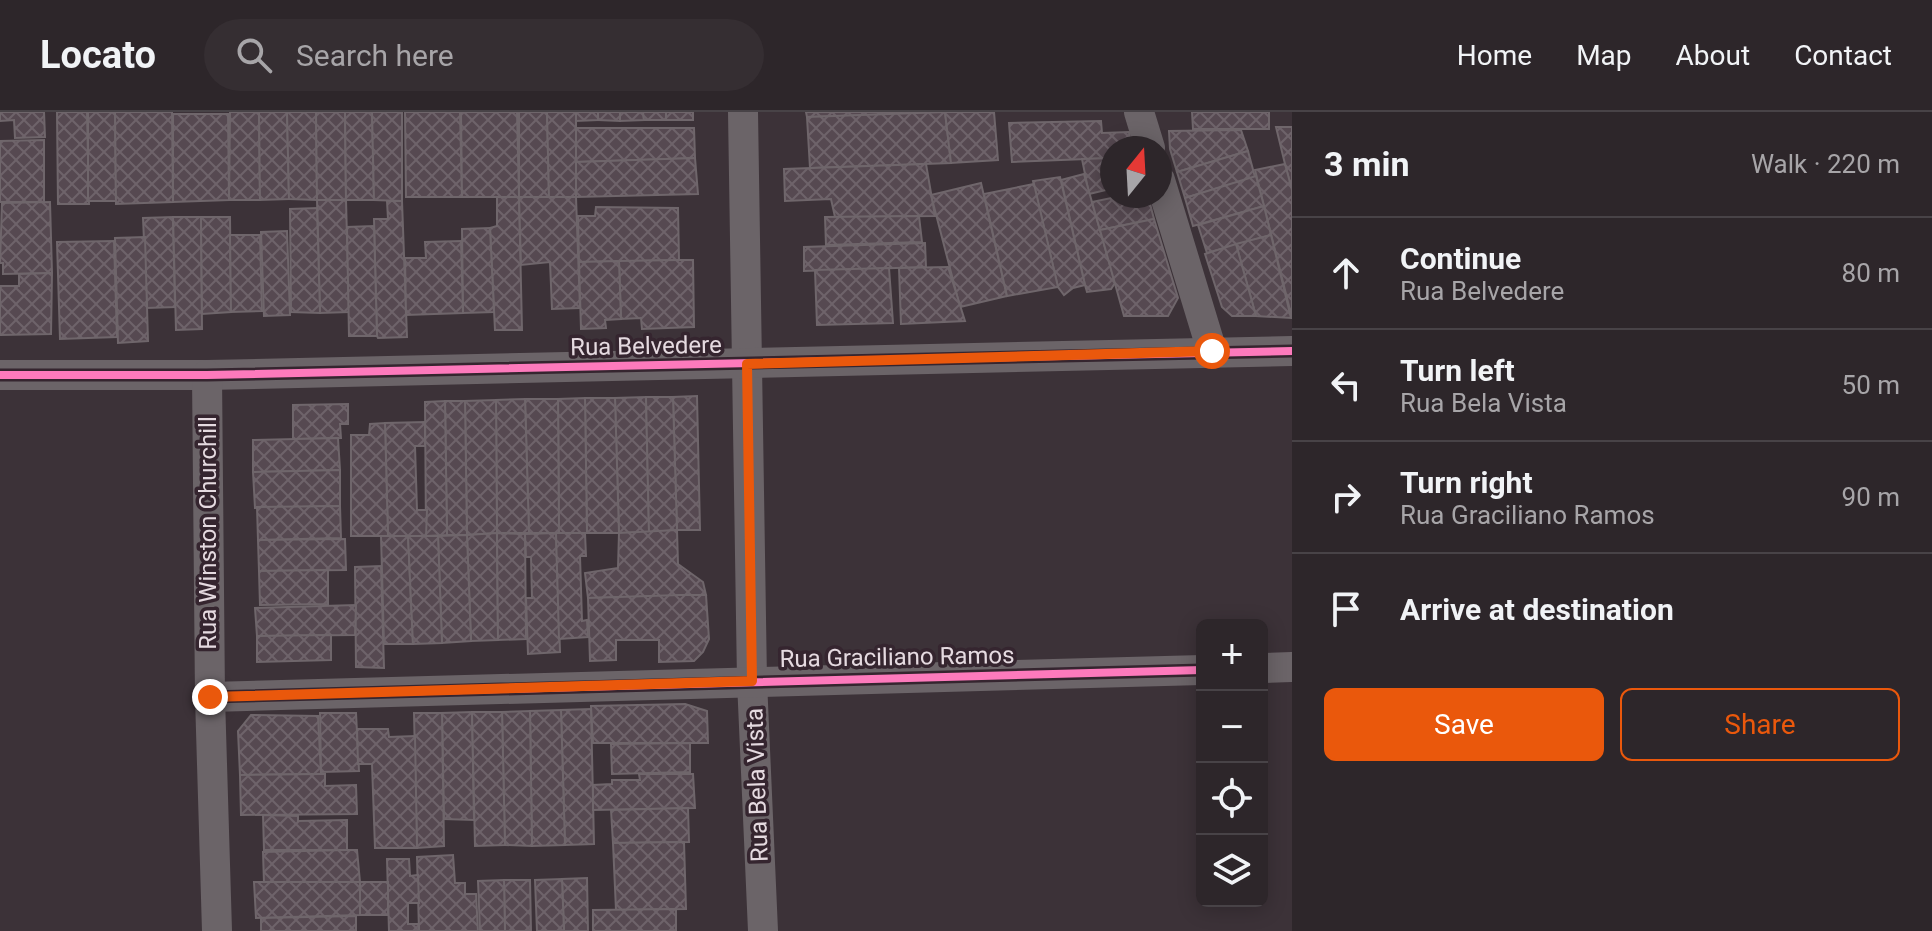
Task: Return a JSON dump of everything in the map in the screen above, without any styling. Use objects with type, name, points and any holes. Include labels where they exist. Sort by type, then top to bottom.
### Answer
[{"type":"street","name":"Rua Bela Vista","points":[[743,112],[752,681],[763,931]]},
{"type":"street","points":[[1139,112],[1146,136]]},
{"type":"street","points":[[1169,208],[1212,351]]},
{"type":"street","name":"Rua Belvedere","points":[[0,375],[207,375],[1292,351]]},
{"type":"street","name":"Rua Winston Churchill","points":[[207,375],[210,697],[217,931]]},
{"type":"street","points":[[1268,668],[1292,667]]},
{"type":"street","name":"Rua Graciliano Ramos","points":[[210,697],[1196,670]]},
{"type":"building","points":[[0,112],[44,112],[45,137],[15,138],[14,120],[0,121]]},
{"type":"building","points":[[57,112],[87,112],[89,204],[58,204]]},
{"type":"building","points":[[88,112],[115,112],[116,201],[88,201]]},
{"type":"building","points":[[115,112],[172,112],[173,202],[116,204]]},
{"type":"building","points":[[230,112],[259,112],[260,200],[229,200]]},
{"type":"building","points":[[259,112],[287,112],[289,199],[260,200]]},
{"type":"building","points":[[287,112],[316,112],[317,200],[289,199]]},
{"type":"building","points":[[316,112],[345,112],[346,200],[317,200]]},
{"type":"building","points":[[345,112],[372,112],[374,200],[346,200]]},
{"type":"building","points":[[372,112],[402,112],[402,201],[374,200]]},
{"type":"building","points":[[405,112],[460,112],[462,197],[406,197]]},
{"type":"building","points":[[461,112],[517,112],[519,197],[462,197]]},
{"type":"building","points":[[519,112],[547,112],[549,197],[519,197]]},
{"type":"building","points":[[547,112],[576,112],[576,197],[549,197]]},
{"type":"building","points":[[576,112],[598,112],[598,120],[576,121]]},
{"type":"building","points":[[598,112],[620,112],[620,121],[598,120]]},
{"type":"building","points":[[620,112],[643,112],[644,120],[620,121]]},
{"type":"building","points":[[643,112],[666,112],[666,120],[644,120]]},
{"type":"building","points":[[666,112],[693,112],[693,120],[666,120]]},
{"type":"building","points":[[806,112],[932,112],[932,113],[807,117]]},
{"type":"building","points":[[945,112],[951,163],[810,168],[807,117]]},
{"type":"building","points":[[945,112],[994,112],[998,160],[951,163]]},
{"type":"building","points":[[1192,112],[1269,112],[1269,129],[1193,129]]},
{"type":"building","points":[[173,114],[228,114],[229,200],[173,202]]},
{"type":"building","points":[[1101,121],[1102,133],[1129,132],[1130,136],[1100,136],[1100,158],[1012,162],[1009,123]]},
{"type":"building","points":[[1276,127],[1292,127],[1292,190],[1285,164]]},
{"type":"building","points":[[576,128],[694,128],[695,158],[576,162]]},
{"type":"building","points":[[1241,130],[1248,151],[1177,172],[1169,131]]},
{"type":"building","points":[[44,140],[44,202],[0,202],[0,141]]},
{"type":"building","points":[[1248,151],[1255,177],[1185,198],[1177,172]]},
{"type":"building","points":[[695,158],[698,194],[576,197],[576,162]]},
{"type":"building","points":[[1100,158],[1100,191],[1089,194],[1082,159]]},
{"type":"building","points":[[926,164],[935,216],[835,217],[831,199],[785,201],[784,169]]},
{"type":"building","points":[[1285,164],[1292,190],[1292,318],[1255,170]]},
{"type":"building","points":[[1084,174],[1115,283],[1111,289],[1087,292],[1085,285],[1061,180]]},
{"type":"building","points":[[1256,176],[1264,206],[1193,226],[1185,198]]},
{"type":"building","points":[[1060,177],[1085,285],[1073,288],[1064,295],[1058,287],[1033,181]]},
{"type":"building","points":[[981,183],[1007,296],[960,307],[931,195]]},
{"type":"building","points":[[1034,184],[1058,287],[1007,296],[984,194]]},
{"type":"building","points":[[497,197],[519,197],[522,330],[495,330],[490,228],[497,226]]},
{"type":"building","points":[[519,197],[576,197],[580,308],[552,309],[550,262],[521,265]]},
{"type":"building","points":[[317,200],[346,200],[349,312],[320,313]]},
{"type":"building","points":[[1100,200],[1100,208],[1151,208],[1154,219],[1100,230],[1092,202]]},
{"type":"building","points":[[387,201],[402,201],[407,337],[377,336],[374,219],[388,219]]},
{"type":"building","points":[[50,202],[52,273],[3,274],[3,263],[0,263],[2,203]]},
{"type":"building","points":[[1264,206],[1271,235],[1207,253],[1198,225]]},
{"type":"building","points":[[596,207],[678,208],[679,260],[579,262],[578,216],[595,216]]},
{"type":"building","points":[[317,208],[320,313],[291,312],[290,209]]},
{"type":"building","points":[[919,216],[922,242],[826,245],[825,217]]},
{"type":"building","points":[[173,217],[175,307],[147,308],[143,218]]},
{"type":"building","points":[[173,217],[201,217],[202,329],[176,330]]},
{"type":"building","points":[[201,217],[230,217],[231,312],[202,314]]},
{"type":"building","points":[[1154,219],[1178,298],[1168,316],[1124,316],[1100,230]]},
{"type":"building","points":[[374,226],[377,336],[349,336],[347,227]]},
{"type":"building","points":[[490,228],[494,312],[463,313],[462,229]]},
{"type":"building","points":[[287,231],[290,315],[264,316],[261,232]]},
{"type":"building","points":[[230,235],[260,235],[262,311],[231,312]]},
{"type":"building","points":[[1271,235],[1291,318],[1256,316],[1236,244]]},
{"type":"building","points":[[145,237],[148,341],[118,343],[115,238]]},
{"type":"building","points":[[114,241],[117,337],[60,339],[57,242]]},
{"type":"building","points":[[461,241],[463,313],[406,315],[405,258],[426,258],[425,242]]},
{"type":"building","points":[[925,243],[926,267],[804,271],[804,247]]},
{"type":"building","points":[[1236,244],[1256,316],[1232,316],[1222,307],[1205,254]]},
{"type":"building","points":[[693,260],[694,327],[642,329],[641,318],[621,319],[619,261]]},
{"type":"building","points":[[619,261],[621,319],[605,320],[606,328],[581,329],[579,262]]},
{"type":"building","points":[[948,267],[965,321],[901,324],[899,268]]},
{"type":"building","points":[[889,268],[893,323],[817,325],[815,270]]},
{"type":"building","points":[[52,273],[51,334],[0,335],[0,286],[19,286],[19,274]]},
{"type":"building","points":[[697,396],[700,530],[677,530],[673,397]]},
{"type":"building","points":[[646,397],[649,532],[619,533],[615,398]]},
{"type":"building","points":[[646,397],[673,397],[677,530],[649,532]]},
{"type":"building","points":[[585,398],[615,398],[619,533],[587,533]]},
{"type":"building","points":[[585,398],[587,533],[559,533],[558,399]]},
{"type":"building","points":[[525,399],[558,399],[559,533],[529,533]]},
{"type":"building","points":[[525,399],[529,533],[497,533],[496,400]]},
{"type":"building","points":[[496,400],[497,533],[467,535],[465,401]]},
{"type":"building","points":[[445,401],[465,401],[467,535],[447,535]]},
{"type":"building","points":[[445,401],[447,535],[426,536],[425,402]]},
{"type":"building","points":[[348,404],[348,424],[340,424],[341,438],[293,439],[293,405]]},
{"type":"building","points":[[425,422],[425,446],[415,446],[417,510],[427,510],[426,536],[388,536],[385,423]]},
{"type":"building","points":[[385,423],[388,536],[351,536],[351,435],[369,435],[370,424]]},
{"type":"building","points":[[338,438],[340,470],[253,472],[253,440]]},
{"type":"building","points":[[340,470],[340,506],[255,508],[253,472]]},
{"type":"building","points":[[340,506],[341,538],[258,540],[257,507]]},
{"type":"building","points":[[677,530],[678,564],[703,582],[706,595],[588,598],[585,573],[618,568],[619,533]]},
{"type":"building","points":[[497,533],[498,640],[471,641],[467,535]]},
{"type":"building","points":[[497,533],[525,534],[526,639],[498,640]]},
{"type":"building","points":[[556,533],[560,652],[528,654],[526,598],[532,598],[531,557],[526,557],[525,534]]},
{"type":"building","points":[[556,533],[585,533],[586,556],[580,556],[582,621],[587,620],[588,637],[559,639]]},
{"type":"building","points":[[467,535],[471,641],[442,643],[438,536]]},
{"type":"building","points":[[381,536],[408,536],[413,644],[384,644]]},
{"type":"building","points":[[408,536],[438,536],[442,643],[413,644]]},
{"type":"building","points":[[345,539],[346,570],[259,571],[258,540]]},
{"type":"building","points":[[381,566],[384,668],[356,667],[355,567]]},
{"type":"building","points":[[328,570],[328,604],[260,605],[259,571]]},
{"type":"building","points":[[706,595],[709,639],[694,661],[659,662],[659,640],[616,640],[616,660],[590,661],[588,598]]},
{"type":"building","points":[[356,605],[355,635],[257,636],[255,608]]},
{"type":"building","points":[[331,635],[331,660],[257,662],[257,636]]},
{"type":"building","points":[[685,704],[707,711],[708,743],[593,743],[591,706]]},
{"type":"building","points":[[591,709],[594,844],[565,845],[561,710]]},
{"type":"building","points":[[561,710],[565,845],[532,846],[530,711]]},
{"type":"building","points":[[530,711],[532,846],[505,845],[502,712]]},
{"type":"building","points":[[472,712],[474,820],[444,819],[442,713]]},
{"type":"building","points":[[472,712],[502,712],[505,845],[475,846]]},
{"type":"building","points":[[320,713],[356,713],[359,771],[321,772]]},
{"type":"building","points":[[414,713],[442,713],[444,846],[417,848]]},
{"type":"building","points":[[251,715],[318,716],[321,774],[240,775],[238,731]]},
{"type":"building","points":[[357,729],[388,729],[389,737],[415,736],[417,848],[375,848],[372,764],[358,764]]},
{"type":"building","points":[[690,743],[690,772],[612,774],[611,744]]},
{"type":"building","points":[[325,774],[325,786],[356,785],[357,814],[241,815],[240,775]]},
{"type":"building","points":[[639,774],[693,774],[695,808],[593,810],[593,785],[612,784],[612,780],[640,780]]},
{"type":"building","points":[[688,808],[689,842],[613,843],[611,810]]},
{"type":"building","points":[[263,815],[298,816],[298,821],[347,820],[347,850],[264,850]]},
{"type":"building","points":[[684,842],[686,909],[616,910],[613,843]]},
{"type":"building","points":[[357,850],[360,882],[264,883],[263,852]]},
{"type":"building","points":[[453,855],[455,883],[465,883],[465,894],[476,894],[478,931],[419,931],[417,857]]},
{"type":"building","points":[[387,859],[409,859],[410,876],[418,875],[419,903],[408,903],[408,924],[419,924],[419,931],[389,931]]},
{"type":"building","points":[[587,878],[588,931],[564,931],[562,879]]},
{"type":"building","points":[[562,879],[564,931],[537,931],[535,880]]},
{"type":"building","points":[[504,880],[530,880],[531,931],[505,931]]},
{"type":"building","points":[[504,880],[505,931],[480,931],[478,881]]},
{"type":"building","points":[[254,882],[360,882],[360,915],[256,918]]},
{"type":"building","points":[[360,882],[388,882],[388,915],[360,915]]},
{"type":"building","points":[[676,909],[676,931],[593,931],[593,910]]},
{"type":"building","points":[[356,916],[356,931],[261,931],[261,918]]},
{"type":"cycle path","points":[[0,375],[207,375],[1292,351]]},
{"type":"cycle path","points":[[210,697],[1196,670]]},
{"type":"route","points":[[210,697],[752,681],[747,364],[1212,351]]}]
